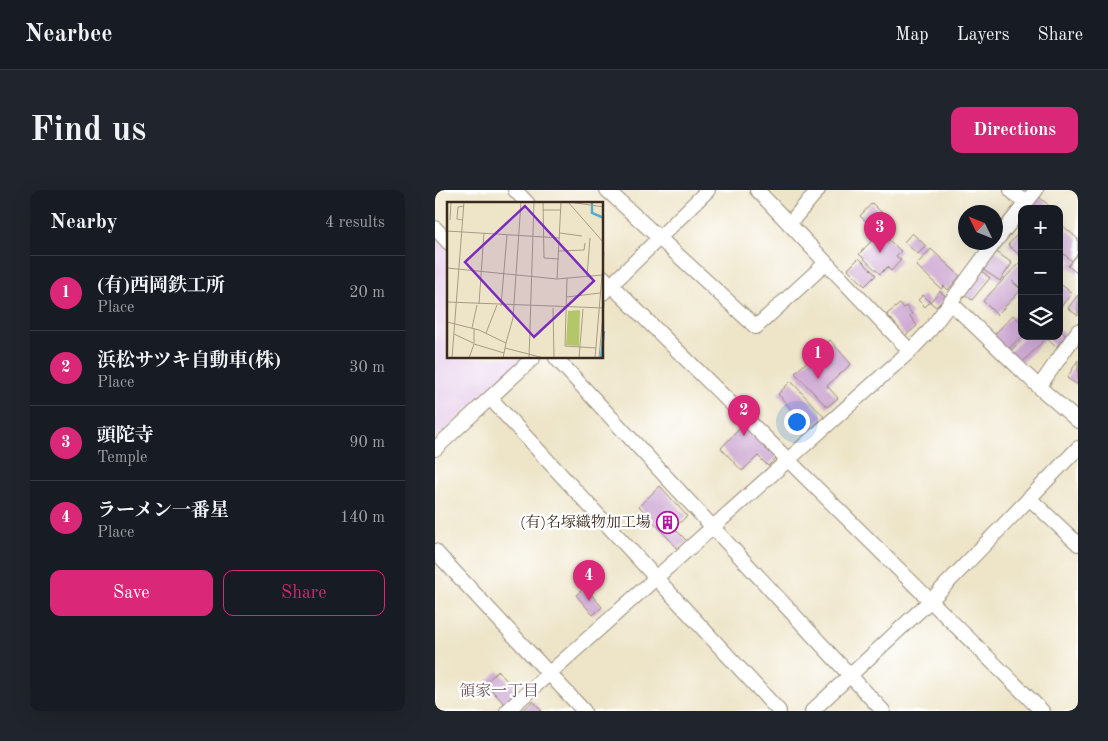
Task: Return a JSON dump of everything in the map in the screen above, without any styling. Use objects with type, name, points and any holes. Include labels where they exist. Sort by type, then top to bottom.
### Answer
[{"type":"street","points":[[515,190],[526,202]]},
{"type":"street","points":[[607,190],[756,327],[826,263]]},
{"type":"street","points":[[708,190],[659,238],[605,285],[931,600],[1042,711]]},
{"type":"street","points":[[757,190],[911,351]]},
{"type":"street","points":[[789,224],[818,190]]},
{"type":"street","points":[[1011,190],[1025,203]]},
{"type":"street","points":[[1003,232],[1036,190]]},
{"type":"street","points":[[435,228],[447,241]]},
{"type":"street","points":[[507,711],[911,351],[930,330],[989,250]]},
{"type":"street","points":[[950,302],[1039,387],[1078,421]]},
{"type":"street","points":[[1039,387],[1078,332]]},
{"type":"street","points":[[435,449],[532,359]]},
{"type":"street","points":[[557,359],[883,711]]},
{"type":"street","points":[[490,398],[779,711]]},
{"type":"street","points":[[812,711],[931,600],[1078,448]]},
{"type":"street","points":[[1029,498],[1078,544]]},
{"type":"street","points":[[435,551],[584,711]]},
{"type":"shaded area","points":[[435,236],[447,249],[447,359],[522,359],[435,439]]},
{"type":"building","points":[[1039,197],[1048,205],[1032,205]]},
{"type":"building","points":[[872,203],[884,215],[873,228],[860,216]]},
{"type":"building","points":[[1063,226],[1078,239],[1078,253],[1072,261],[1063,253]]},
{"type":"building","points":[[880,232],[901,251],[896,256],[901,260],[891,271],[887,267],[880,274],[859,254]]},
{"type":"building","points":[[912,233],[926,246],[918,254],[904,242]]},
{"type":"building","points":[[1018,234],[1018,254],[1008,245]]},
{"type":"building","points":[[931,249],[960,276],[948,290],[944,286],[941,289],[916,265]]},
{"type":"building","points":[[995,251],[1012,263],[1000,281],[982,269]]},
{"type":"building","points":[[1078,254],[1078,274],[1068,266]]},
{"type":"building","points":[[859,258],[876,275],[865,286],[848,269]]},
{"type":"building","points":[[1018,264],[1018,286],[1012,281],[1018,287],[1018,293],[997,315],[983,301]]},
{"type":"building","points":[[982,271],[990,278],[972,300],[963,293]]},
{"type":"building","points":[[1063,286],[1072,293],[1063,304]]},
{"type":"building","points":[[940,291],[946,297],[936,307],[930,302]]},
{"type":"building","points":[[923,295],[930,302],[925,307],[918,300]]},
{"type":"building","points":[[1078,295],[1078,316],[1068,308]]},
{"type":"building","points":[[900,304],[903,308],[906,306],[917,326],[905,336],[887,314]]},
{"type":"building","points":[[1013,315],[1018,319],[1018,339],[1006,352],[991,338]]},
{"type":"building","points":[[830,340],[851,364],[827,386],[838,398],[827,407],[795,373]]},
{"type":"building","points":[[1020,340],[1044,340],[1021,364],[1009,353]]},
{"type":"building","points":[[1048,340],[1062,340],[1056,347]]},
{"type":"building","points":[[1078,360],[1078,385],[1067,378]]},
{"type":"building","points":[[791,381],[824,417],[809,430],[778,394]]},
{"type":"building","points":[[744,424],[777,457],[768,466],[758,456],[742,471],[721,448]]},
{"type":"building","name":"(有)名塚織物加工場","points":[[660,486],[687,516],[674,528],[687,541],[678,549],[639,506]]},
{"type":"building","points":[[585,587],[602,607],[593,615],[576,595]]},
{"type":"building","points":[[498,671],[520,695],[507,707],[485,683]]},
{"type":"building","points":[[533,701],[542,711],[522,711]]},
{"type":"place","name":"頭陀寺","points":[[880,253]]},
{"type":"place","name":"(有)西岡鉄工所","points":[[818,379]]},
{"type":"place","name":"浜松サツキ自動車(株)","points":[[744,436]]},
{"type":"place","name":"(有)名塚織物加工場","points":[[667,522]]},
{"type":"place","name":"ラーメン一番星","points":[[589,601]]},
{"type":"district","name":"領家一丁目","points":[[499,690]]}]
